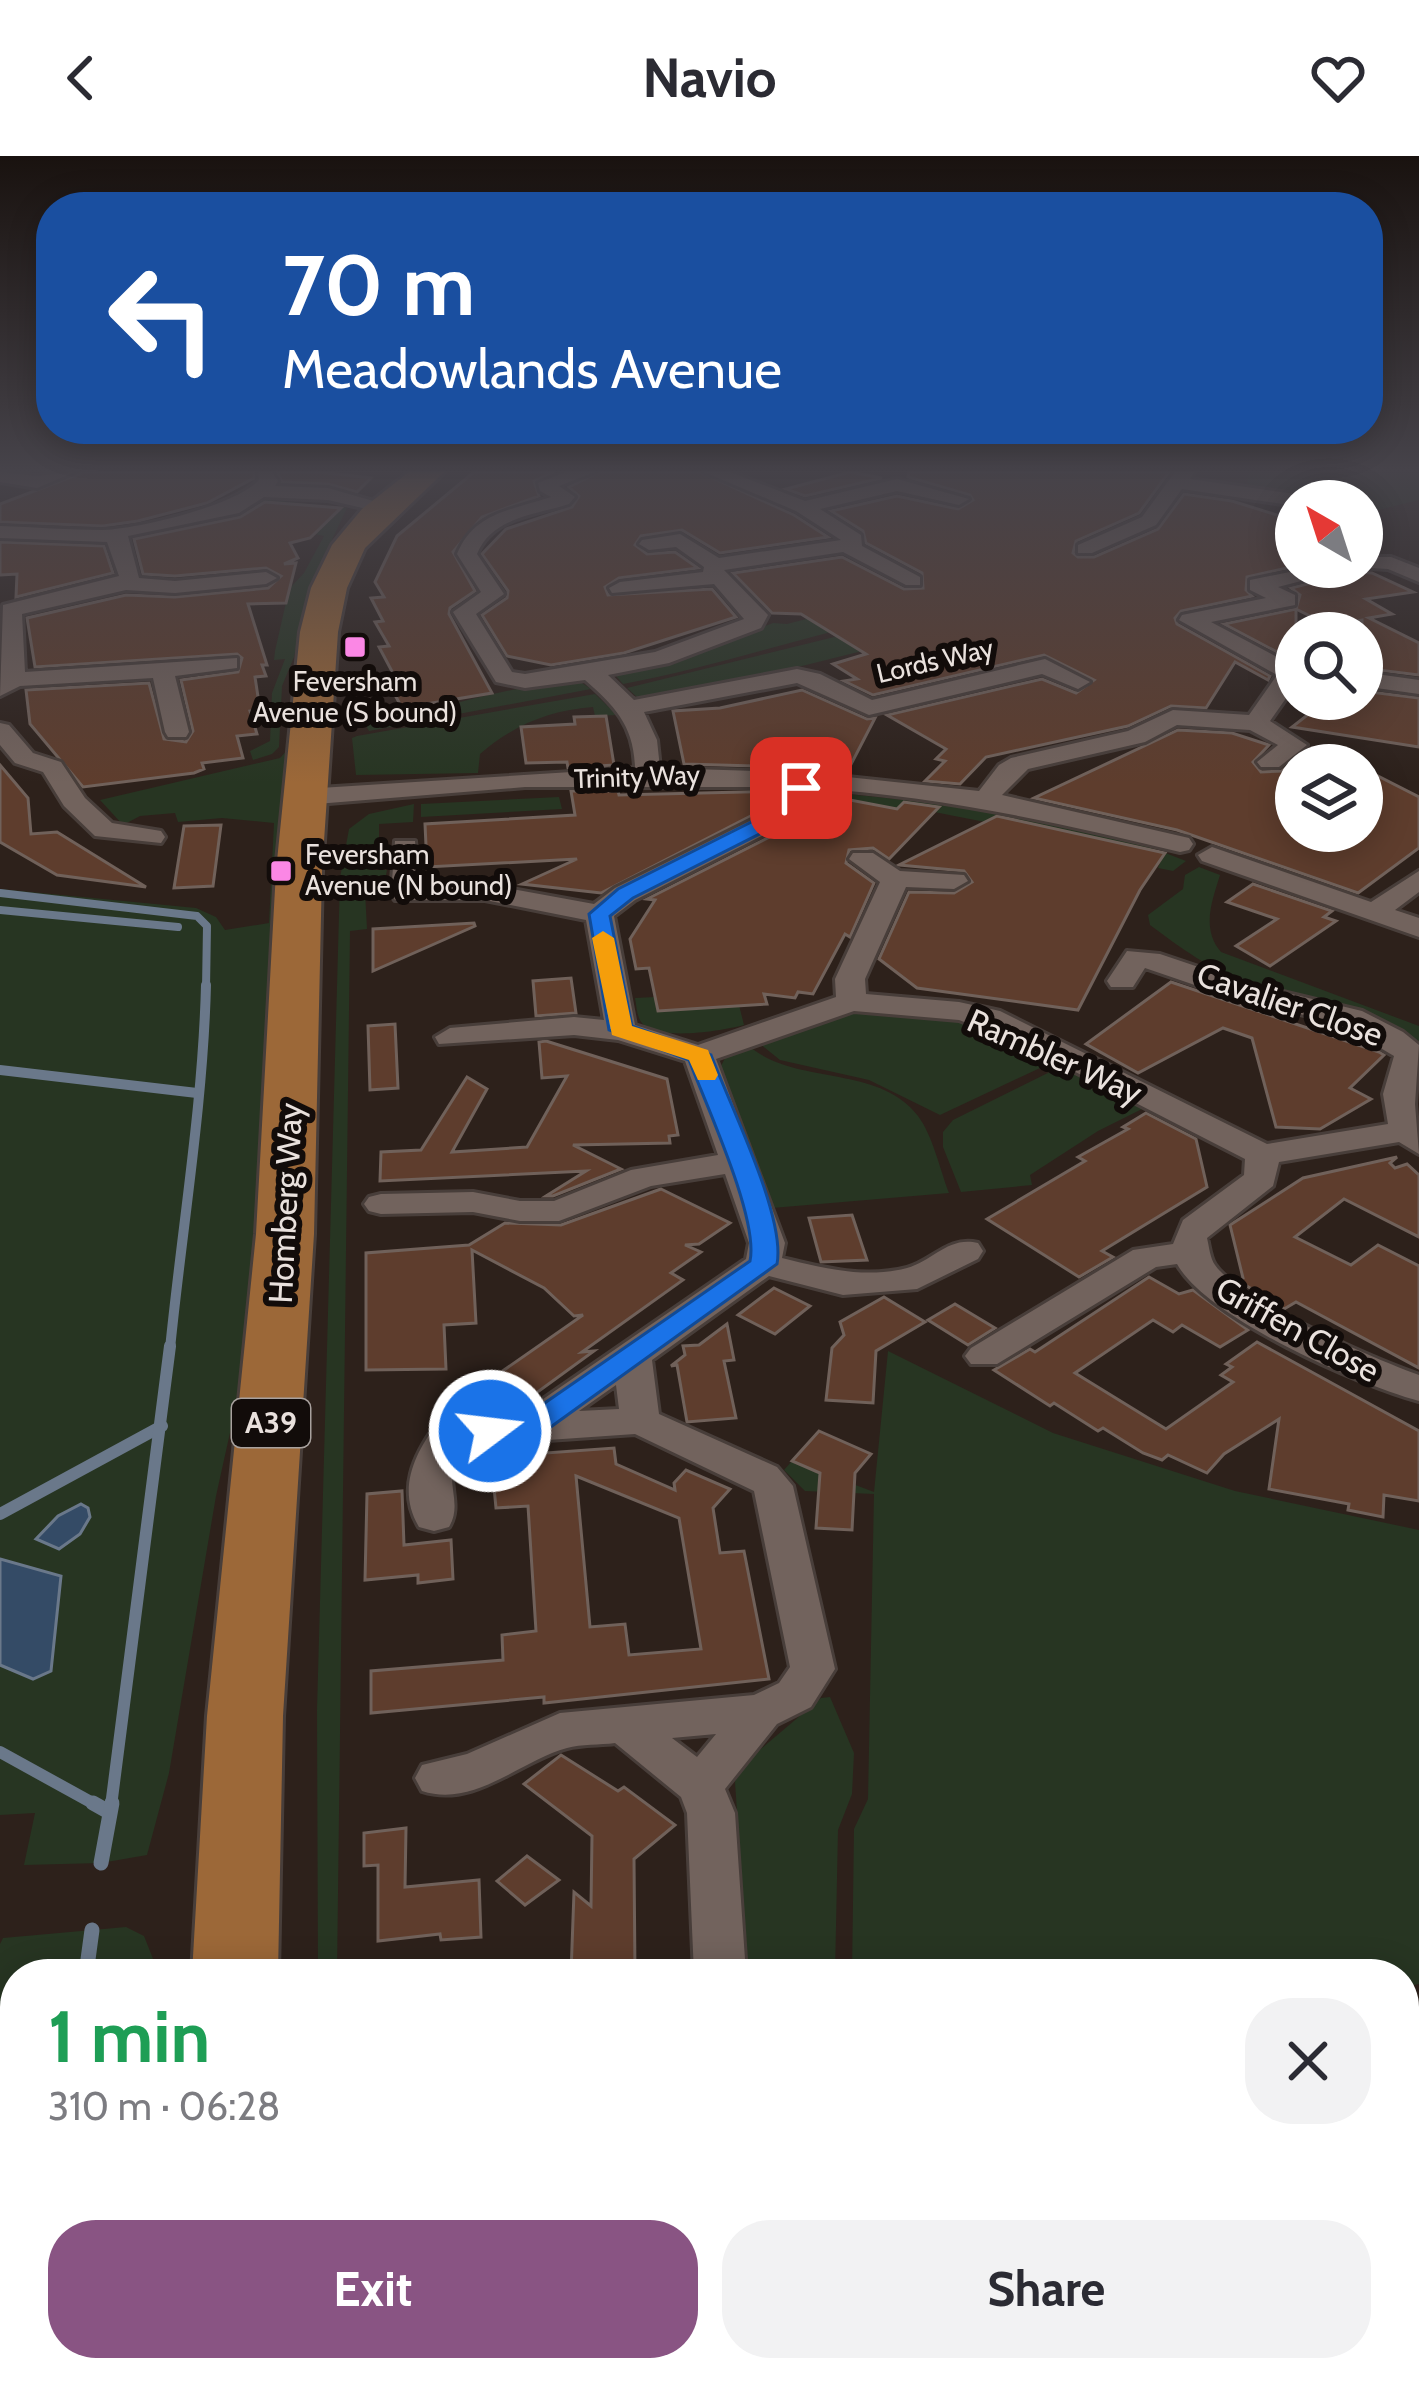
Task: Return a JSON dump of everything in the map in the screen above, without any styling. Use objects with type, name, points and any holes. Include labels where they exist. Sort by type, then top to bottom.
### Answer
[{"type":"main road","name":"Homberg Way","points":[[236,1959],[245,1716],[285,1234],[304,797],[319,632],[336,576]]},
{"type":"street","points":[[126,584],[130,576]]},
{"type":"street","points":[[215,576],[175,587],[126,584],[11,610],[7,684],[229,663]]},
{"type":"street","points":[[260,576],[266,578]]},
{"type":"street","points":[[483,576],[493,594],[464,612],[504,677],[525,681],[661,658],[753,623],[757,614],[721,576]]},
{"type":"street","points":[[619,587],[687,576]]},
{"type":"street","points":[[903,576],[913,581]]},
{"type":"street","points":[[1275,581],[1258,585],[1286,600],[1190,620],[1275,666]]},
{"type":"street","name":"Lords Way","points":[[1015,651],[1078,682]]},
{"type":"street","name":"Lords Way","points":[[632,707],[797,676],[812,679],[858,705],[883,707],[1045,666]]},
{"type":"street","points":[[590,671],[632,707],[648,740],[648,775]]},
{"type":"street","points":[[163,672],[167,720]]},
{"type":"street","points":[[1383,682],[1419,687]]},
{"type":"street","points":[[1256,722],[1275,693]]},
{"type":"street","points":[[988,797],[1008,770],[1020,763],[1136,737],[1166,719],[1185,716],[1256,722],[1295,745],[1270,761]]},
{"type":"street","points":[[0,730],[24,758],[52,767],[73,801],[104,830],[153,838]]},
{"type":"street","points":[[0,771],[24,758]]},
{"type":"street","name":"Trinity Way","points":[[304,797],[648,775],[799,776],[988,797],[1180,844]]},
{"type":"street","points":[[405,847],[391,895],[485,892],[599,914],[626,894],[794,809],[801,788],[799,776]]},
{"type":"street","points":[[1212,855],[1419,928]]},
{"type":"street","points":[[862,859],[896,880],[954,881]]},
{"type":"street","points":[[1375,912],[1419,879]]},
{"type":"street","points":[[851,1002],[850,979],[896,880]]},
{"type":"street","points":[[599,914],[621,1030]]},
{"type":"street","name":"Cavalier Close","points":[[1135,958],[1180,965],[1236,989],[1335,1016],[1401,1044],[1411,1062],[1396,1086],[1413,1138]]},
{"type":"street","name":"Rambler Way","points":[[699,1055],[851,1002],[989,1018],[1262,1155]]},
{"type":"street","points":[[450,1036],[574,1026],[621,1030],[699,1055],[767,1243],[763,1264],[530,1427]]},
{"type":"street","points":[[1262,1155],[1413,1138]]},
{"type":"street","name":"Griffen Close","points":[[1262,1155],[1261,1179],[1195,1227],[1190,1252],[1196,1267],[1223,1292],[1342,1361],[1419,1389]]},
{"type":"street","points":[[381,1204],[453,1217],[559,1211],[643,1177],[736,1162]]},
{"type":"street","points":[[763,1264],[842,1284],[917,1278],[965,1251]]},
{"type":"street","name":"Griffen Close","points":[[984,1356],[1146,1258],[1190,1252]]},
{"type":"street","points":[[632,1356],[640,1421]]},
{"type":"street","points":[[434,1517],[430,1462],[450,1434],[640,1421],[763,1477],[778,1496],[813,1669],[795,1695],[761,1712],[560,1731],[475,1771],[439,1778]]},
{"type":"street","points":[[700,1786],[761,1712]]},
{"type":"street","points":[[626,1726],[700,1786],[711,1813],[719,1959]]},
{"type":"green space","points":[[301,576],[315,576],[282,686],[279,747],[253,760],[250,751],[270,741],[272,693],[285,659],[274,660],[275,651],[289,589]]},
{"type":"green space","points":[[880,600],[911,613],[659,677],[623,684],[616,676],[672,663],[773,623],[787,624]]},
{"type":"green space","points":[[916,617],[951,629],[657,698],[637,697],[627,688]]},
{"type":"green space","points":[[579,681],[591,689],[369,731],[364,722],[525,687]]},
{"type":"green space","points":[[595,694],[617,715],[595,716],[593,707],[532,721],[480,754],[478,773],[356,775],[352,738],[357,736]]},
{"type":"green space","points":[[290,747],[262,1288],[216,1496],[169,1773],[147,1855],[101,1863],[24,1865],[35,1813],[0,1815],[0,1665],[33,1679],[51,1671],[60,1576],[0,1559],[0,889],[196,908],[216,917],[225,930],[269,923],[274,823],[222,818],[178,822],[175,813],[140,816],[123,825],[100,800],[280,758]]},
{"type":"green space","points":[[837,793],[1058,823],[1186,861],[1173,871],[1158,868],[1162,857],[919,809],[815,815]]},
{"type":"green space","points":[[559,797],[562,809],[421,817],[421,804]]},
{"type":"green space","points":[[414,804],[413,822],[379,824],[379,848],[388,856],[386,861],[370,863],[370,870],[387,870],[386,875],[371,877],[370,884],[388,883],[386,888],[365,891],[367,929],[350,931],[337,1959],[318,1959],[317,1710],[340,878],[349,829],[369,814]]},
{"type":"green space","points":[[1199,867],[1220,875],[1210,924],[1221,952],[1419,1026],[1419,1042],[1358,1012],[1234,977],[1196,958],[1150,925],[1148,915],[1183,889],[1185,875]]},
{"type":"green space","points":[[655,997],[659,1011],[739,1005],[744,1025],[693,1033],[654,1030],[640,1020],[635,998]]},
{"type":"green space","points":[[837,1014],[961,1022],[1055,1061],[940,1115],[869,1080],[780,1060],[759,1043]]},
{"type":"green space","points":[[749,1046],[789,1066],[860,1082],[901,1100],[923,1124],[949,1193],[772,1208],[720,1068],[727,1054]]},
{"type":"green space","points":[[1062,1066],[1146,1107],[1030,1175],[1032,1185],[961,1192],[943,1147],[943,1132],[953,1120]]},
{"type":"green space","points":[[888,1351],[1053,1433],[1235,1491],[1419,1530],[1419,1959],[852,1959],[854,1829],[868,1799],[874,1494],[805,1491],[784,1470],[792,1461],[874,1492]]},
{"type":"green space","points":[[830,1697],[854,1753],[852,1794],[838,1830],[835,1959],[747,1959],[735,1782],[742,1765],[821,1698]]},
{"type":"green space","points":[[126,1927],[144,1936],[153,1959],[0,1959],[3,1938]]},
{"type":"water","points":[[81,1504],[90,1517],[80,1534],[59,1549],[36,1539],[58,1516]]},
{"type":"water","points":[[0,1559],[61,1576],[51,1671],[33,1679],[0,1665]]},
{"type":"building","points":[[17,576],[102,576],[16,597]]},
{"type":"building","points":[[281,576],[293,576],[286,603],[248,604],[267,665],[262,665],[266,676],[255,677],[260,710],[250,711],[257,734],[237,736],[243,758],[202,763],[204,769],[194,773],[83,787],[30,724],[26,690],[149,683],[164,739],[186,742],[193,731],[181,680],[238,672],[242,658],[237,654],[35,667],[27,618],[126,595],[175,597],[268,588]]},
{"type":"building","points":[[378,576],[466,576],[475,591],[450,608],[449,614],[492,693],[402,708],[386,678],[395,677],[379,647],[389,646],[375,622],[383,621],[371,598],[384,597],[375,582]]},
{"type":"building","points":[[497,576],[636,576],[619,578],[605,587],[608,595],[712,589],[736,617],[624,653],[551,665],[507,656],[482,615],[507,598],[508,591]]},
{"type":"building","points":[[736,576],[878,576],[904,589],[923,588],[922,576],[1252,576],[1247,577],[1246,590],[1252,596],[1181,611],[1175,618],[1177,624],[1270,676],[1268,680],[1235,662],[1206,708],[1171,706],[1128,726],[986,757],[960,784],[925,781],[945,761],[936,759],[946,749],[887,715],[1042,679],[1076,693],[1094,680],[1044,655],[873,695],[844,681],[857,679],[833,664],[866,654],[801,614],[772,613]]},
{"type":"building","points":[[1383,578],[1413,592],[1366,599],[1392,614],[1383,616],[1302,612],[1296,609],[1300,595],[1291,588],[1383,588]]},
{"type":"building","points":[[1275,613],[1275,651],[1224,624]]},
{"type":"building","points":[[1383,625],[1419,643],[1419,675],[1383,671]]},
{"type":"building","points":[[802,690],[867,719],[875,718],[847,772],[801,763],[788,767],[684,764],[673,711],[720,708]]},
{"type":"building","points":[[1383,694],[1419,698],[1419,747],[1292,727],[1301,720],[1383,720]]},
{"type":"building","points":[[606,716],[614,765],[568,768],[567,762],[526,763],[521,727],[575,724],[574,717]]},
{"type":"building","points":[[1178,730],[1232,733],[1269,745],[1253,762],[1261,772],[1275,771],[1275,852],[1383,852],[1383,779],[1419,797],[1419,848],[1358,893],[1177,830],[1034,798]]},
{"type":"building","points":[[0,765],[28,798],[31,834],[57,832],[146,887],[57,875],[0,842]]},
{"type":"building","points":[[571,791],[618,791],[619,795],[780,791],[778,802],[601,893],[522,884],[577,859],[427,867],[425,824],[575,815]]},
{"type":"building","points":[[813,793],[897,809],[904,802],[939,807],[889,859],[873,848],[849,850],[846,863],[874,883],[850,937],[845,934],[813,994],[798,992],[795,998],[764,994],[767,1004],[658,1011],[649,968],[636,969],[630,939],[655,900],[647,899],[805,819]]},
{"type":"building","points":[[997,816],[1165,853],[1140,890],[1078,1010],[917,988],[879,959],[909,892],[954,893],[972,882],[964,871],[899,865]]},
{"type":"building","points":[[221,825],[213,886],[174,888],[184,826]]},
{"type":"building","points":[[1253,884],[1332,911],[1324,917],[1336,921],[1270,966],[1236,946],[1277,919],[1227,902]]},
{"type":"building","points":[[475,926],[373,971],[373,929]]},
{"type":"building","points":[[571,978],[576,1013],[536,1016],[533,981]]},
{"type":"building","points":[[1171,982],[1379,1052],[1384,1055],[1350,1088],[1371,1099],[1320,1129],[1276,1127],[1252,1038],[1223,1028],[1138,1073],[1086,1044]]},
{"type":"building","points":[[395,1024],[398,1088],[370,1090],[368,1026]]},
{"type":"building","points":[[539,1042],[667,1079],[678,1135],[669,1136],[670,1143],[573,1145],[621,1169],[553,1196],[546,1196],[586,1171],[380,1181],[381,1152],[421,1150],[467,1077],[487,1089],[452,1152],[527,1147],[567,1076],[542,1078]]},
{"type":"building","points":[[1146,1113],[1196,1139],[1207,1187],[1102,1251],[1113,1257],[1079,1277],[987,1219],[1085,1161],[1078,1157],[1128,1129],[1123,1127]]},
{"type":"building","points":[[1397,1157],[1390,1163],[1395,1168],[1407,1164],[1419,1175],[1419,1237],[1344,1199],[1295,1237],[1351,1265],[1378,1245],[1419,1266],[1419,1368],[1296,1302],[1284,1309],[1237,1280],[1243,1278],[1230,1225],[1303,1178]]},
{"type":"building","points":[[661,1189],[730,1223],[699,1244],[685,1245],[701,1252],[671,1273],[683,1280],[582,1352],[594,1351],[517,1407],[481,1386],[583,1315],[574,1316],[544,1288],[472,1250],[476,1323],[444,1325],[446,1369],[366,1370],[366,1253],[469,1245],[505,1223],[561,1225]]},
{"type":"building","points":[[852,1215],[867,1260],[821,1262],[809,1218]]},
{"type":"building","points":[[1149,1277],[1179,1294],[1193,1290],[1248,1330],[1220,1347],[1182,1325],[1173,1332],[1153,1320],[1075,1373],[1166,1429],[1233,1382],[1221,1375],[1232,1367],[1226,1364],[1257,1342],[1419,1431],[1419,1501],[1384,1495],[1383,1517],[1348,1510],[1349,1504],[1269,1489],[1279,1419],[1224,1454],[1207,1473],[1168,1455],[1162,1460],[1143,1453],[1054,1403],[1050,1406],[994,1370],[1030,1349],[1035,1352]]},
{"type":"building","points":[[774,1288],[810,1306],[775,1334],[738,1315]]},
{"type":"building","points":[[884,1297],[925,1322],[876,1351],[873,1403],[826,1400],[832,1348],[844,1335],[840,1322]]},
{"type":"building","points":[[955,1304],[995,1328],[968,1345],[928,1320]]},
{"type":"building","points":[[727,1324],[734,1360],[724,1361],[736,1418],[687,1422],[677,1365],[671,1366],[685,1355],[683,1346],[699,1345]]},
{"type":"building","points":[[819,1431],[871,1454],[855,1473],[852,1530],[816,1528],[820,1473],[792,1461]]},
{"type":"building","points":[[614,1448],[616,1464],[675,1490],[674,1483],[686,1470],[730,1489],[713,1508],[720,1553],[744,1551],[769,1679],[544,1703],[544,1697],[371,1713],[371,1671],[503,1660],[502,1635],[536,1631],[528,1506],[496,1508],[491,1457]],"holes":[[[576,1476],[679,1518],[701,1649],[629,1655],[625,1624],[590,1627]]]},
{"type":"building","points":[[402,1491],[404,1545],[451,1540],[453,1579],[418,1583],[418,1575],[365,1580],[367,1494]]},
{"type":"building","points":[[561,1755],[618,1791],[624,1787],[675,1825],[634,1859],[635,1959],[572,1959],[574,1892],[591,1906],[592,1836],[524,1784]]},
{"type":"building","points":[[406,1828],[405,1887],[479,1880],[481,1937],[441,1940],[440,1934],[378,1941],[378,1865],[364,1866],[364,1833]]},
{"type":"building","points":[[527,1856],[559,1880],[525,1905],[497,1881]]},
{"type":"waterway","points":[[0,893],[197,916],[207,926],[206,988]]},
{"type":"waterway","points":[[0,910],[178,927]]},
{"type":"waterway","points":[[170,1349],[206,985]]},
{"type":"waterway","points":[[0,1070],[197,1093]]},
{"type":"waterway","points":[[160,1427],[170,1346]]},
{"type":"waterway","points":[[0,1514],[160,1427]]},
{"type":"waterway","points":[[111,1806],[160,1427]]},
{"type":"waterway","points":[[0,1752],[98,1806]]},
{"type":"waterway","points":[[93,1803],[109,1812]]},
{"type":"waterway","points":[[101,1863],[112,1803]]},
{"type":"waterway","points":[[88,1959],[92,1930]]},
{"type":"slow traffic","points":[[603,938],[621,1030],[699,1055],[706,1075]]},
{"type":"place","name":"Feversham Avenue (S bound)","points":[[355,647]]},
{"type":"place","name":"Feversham Avenue (N bound)","points":[[281,871]]},
{"type":"route","points":[[490,1431],[530,1427],[763,1264],[767,1243],[759,1214],[699,1055],[621,1030],[599,914],[658,876],[794,809],[801,788]]}]
